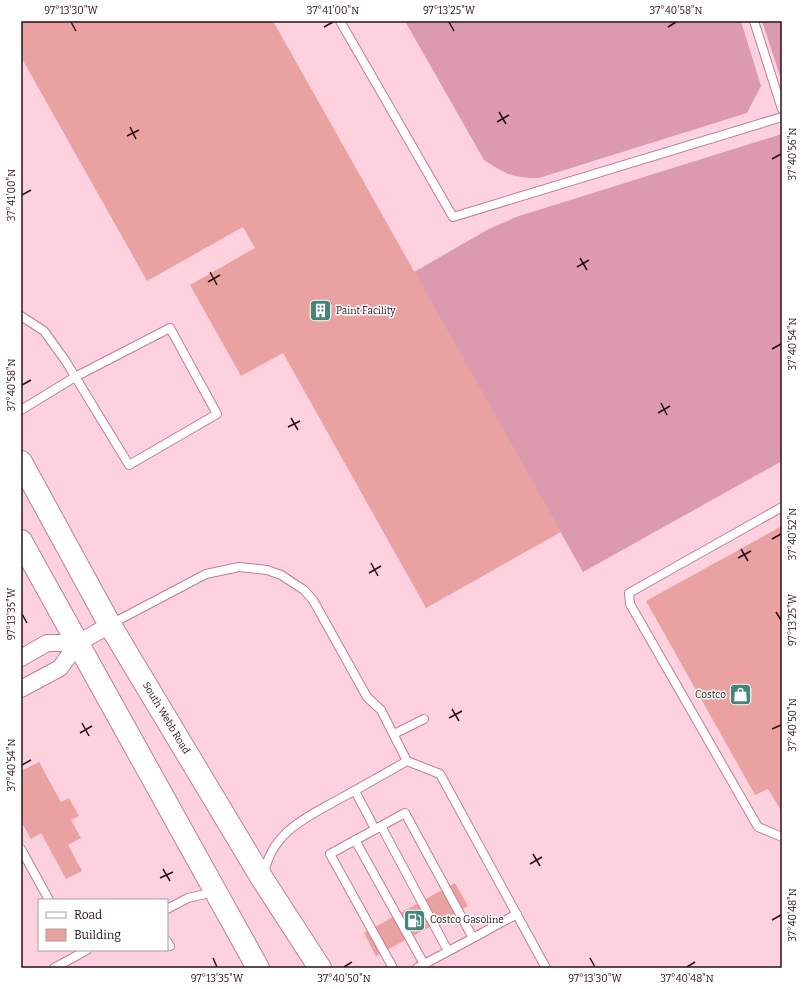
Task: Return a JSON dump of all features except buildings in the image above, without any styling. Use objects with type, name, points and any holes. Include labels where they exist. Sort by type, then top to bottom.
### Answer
[{"type":"main road","name":"South Webb Road","points":[[21,462],[110,625],[263,880],[320,968]]},
{"type":"main road","points":[[21,542],[214,892],[258,968]]},
{"type":"street","points":[[21,689],[60,668],[78,643],[110,625]]},
{"type":"street","points":[[21,658],[47,644],[78,643]]},
{"type":"lane","points":[[340,21],[453,217],[782,117]]},
{"type":"lane","points":[[754,21],[782,108]]},
{"type":"lane","points":[[21,316],[44,330],[75,377],[129,465],[217,414],[170,328],[75,377],[21,410]]},
{"type":"lane","points":[[782,507],[629,593],[630,604],[758,827],[782,837]]},
{"type":"lane","points":[[110,625],[206,574],[246,568],[268,570],[281,575],[304,590],[313,600],[367,697],[381,710],[407,761],[440,774],[546,968]]},
{"type":"lane","points":[[394,734],[424,719]]},
{"type":"lane","points":[[263,880],[269,857],[275,847],[289,830],[298,822],[407,761]]},
{"type":"lane","points":[[355,790],[448,951]]},
{"type":"lane","points":[[393,968],[330,854],[405,813],[474,938]]},
{"type":"lane","points":[[355,840],[421,966],[517,914]]},
{"type":"lane","points":[[21,849],[48,899]]},
{"type":"lane","points":[[168,908],[188,898],[214,892]]},
{"type":"lane","points":[[54,968],[81,951]]},
{"type":"shaded area","points":[[405,21],[741,21],[761,86],[747,113],[539,178],[516,176],[504,172],[484,160]]},
{"type":"shaded area","points":[[762,21],[782,21],[782,80],[781,79]]},
{"type":"shaded area","points":[[782,134],[782,461],[583,572],[414,272],[487,230],[516,217]]},
{"type":"place","name":"Paint Facility","points":[[320,311]]},
{"type":"place","name":"Costco","points":[[741,695]]},
{"type":"place","name":"Costco Gasoline","points":[[415,920]]}]
